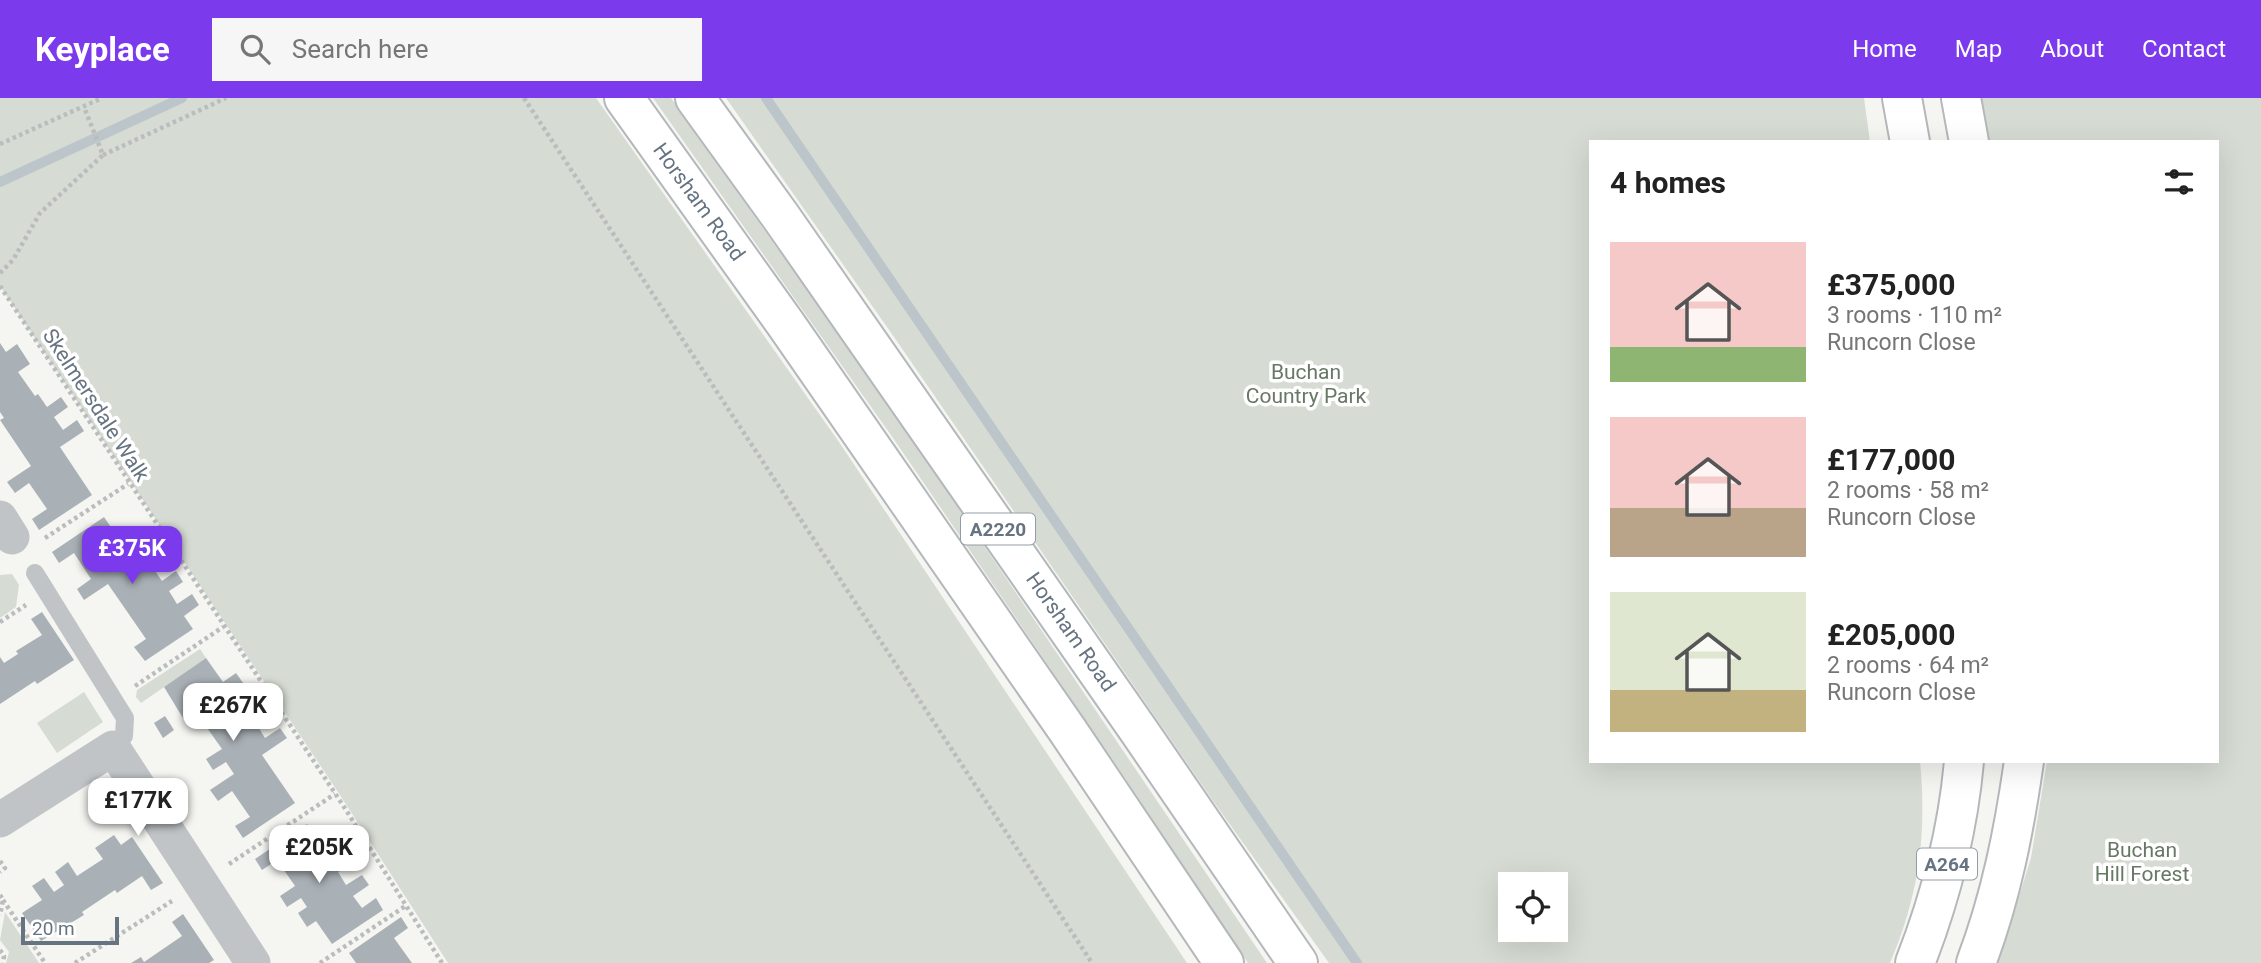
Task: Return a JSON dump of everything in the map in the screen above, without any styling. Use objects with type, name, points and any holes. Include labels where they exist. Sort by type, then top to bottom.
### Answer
[{"type":"main road","name":"Horsham Road","points":[[624,98],[809,357],[1060,719],[1224,963]]},
{"type":"main road","name":"Horsham Road","points":[[695,98],[781,216],[1298,963]]},
{"type":"main road","points":[[1902,98],[1910,140]]},
{"type":"main road","points":[[1961,98],[1969,140]]},
{"type":"main road","name":"A264","points":[[1915,963],[1947,862],[1964,763]]},
{"type":"main road","name":"A264","points":[[1976,963],[2003,883],[2024,763]]},
{"type":"street","points":[[0,820],[113,748],[253,963]]},
{"type":"lane","points":[[34,573],[125,718],[126,730],[121,741],[113,748]]},
{"type":"path","points":[[0,144],[102,98]]},
{"type":"path","points":[[0,273],[13,260],[40,213],[103,155],[226,98]]},
{"type":"path","points":[[524,98],[1092,963]]},
{"type":"path","points":[[84,107],[103,155]]},
{"type":"path","name":"Skelmersdale Walk","points":[[0,286],[335,794],[442,963]]},
{"type":"path","points":[[18,531],[129,484]]},
{"type":"path","points":[[114,700],[223,627]]},
{"type":"path","points":[[75,963],[335,794]]},
{"type":"path","points":[[0,861],[5,868],[0,872]]},
{"type":"path","points":[[0,915],[1,897]]},
{"type":"path","points":[[1,897],[45,963]]},
{"type":"path","points":[[320,963],[407,905]]},
{"type":"path","points":[[0,950],[4,956],[2,963]]},
{"type":"green space","points":[[0,98],[596,98],[839,442],[1187,963],[448,963],[340,795],[0,286]]},
{"type":"green space","points":[[653,98],[671,98],[905,429],[1267,963],[1248,963],[893,438]]},
{"type":"green space","name":"Buchan Country Park","points":[[726,98],[1864,98],[1870,140],[1589,140],[1589,763],[1920,763],[1922,814],[1918,864],[1908,913],[1890,963],[1329,963],[1211,798]]},
{"type":"green space","name":"Buchan Hill Forest","points":[[1981,98],[2261,98],[2261,963],[1998,963],[2031,858],[2047,763],[2219,763],[2219,140],[1989,140]]},
{"type":"green space","points":[[12,574],[19,585],[16,607],[0,618],[0,575]]},
{"type":"green space","points":[[200,649],[206,658],[141,703],[136,697],[137,690]]},
{"type":"green space","points":[[84,692],[103,722],[57,753],[37,723]]},
{"type":"green space","points":[[5,912],[39,963],[6,963],[9,952],[0,940]]},
{"type":"building","points":[[0,343],[6,352],[17,344],[30,364],[18,372],[35,396],[38,394],[47,407],[61,397],[68,407],[54,417],[63,430],[77,420],[84,431],[60,447],[92,495],[39,530],[32,519],[47,509],[29,483],[15,493],[7,482],[31,466],[0,420],[4,418],[0,412]]},
{"type":"building","points":[[104,517],[136,564],[160,548],[167,558],[153,568],[162,581],[176,571],[183,582],[169,591],[177,604],[192,594],[199,605],[184,616],[193,629],[145,661],[134,647],[146,639],[108,584],[84,600],[77,589],[91,579],[74,553],[59,563],[52,552]]},
{"type":"building","points":[[42,612],[74,660],[0,704],[0,657],[4,663],[18,654],[16,651],[42,635],[31,619]]},
{"type":"building","points":[[206,658],[223,682],[236,673],[251,694],[236,705],[252,728],[257,725],[265,738],[280,728],[287,738],[262,755],[295,803],[243,838],[235,826],[250,817],[232,791],[218,801],[210,790],[234,774],[226,762],[213,770],[206,759],[222,749],[198,715],[186,723],[164,687]]},
{"type":"building","points":[[165,716],[174,730],[163,738],[154,723]]},
{"type":"building","points":[[307,824],[340,871],[338,872],[346,885],[362,875],[369,885],[353,896],[362,908],[376,898],[383,910],[332,944],[316,921],[307,927],[298,913],[307,907],[301,898],[287,907],[280,896],[295,886],[277,860],[262,870],[255,859]]},
{"type":"building","points":[[114,835],[121,845],[132,837],[163,883],[151,890],[142,876],[117,893],[115,890],[82,912],[84,915],[41,941],[22,913],[42,900],[32,886],[44,878],[54,892],[64,885],[55,872],[68,862],[77,876],[103,859],[95,848]]},
{"type":"building","points":[[183,914],[214,960],[209,963],[131,963],[141,957],[144,962],[182,936],[172,922]]},
{"type":"building","points":[[401,917],[408,928],[394,938],[412,963],[356,963],[349,953]]},
{"type":"waterway","points":[[0,182],[182,98]]},
{"type":"waterway","points":[[766,98],[1357,963]]}]
